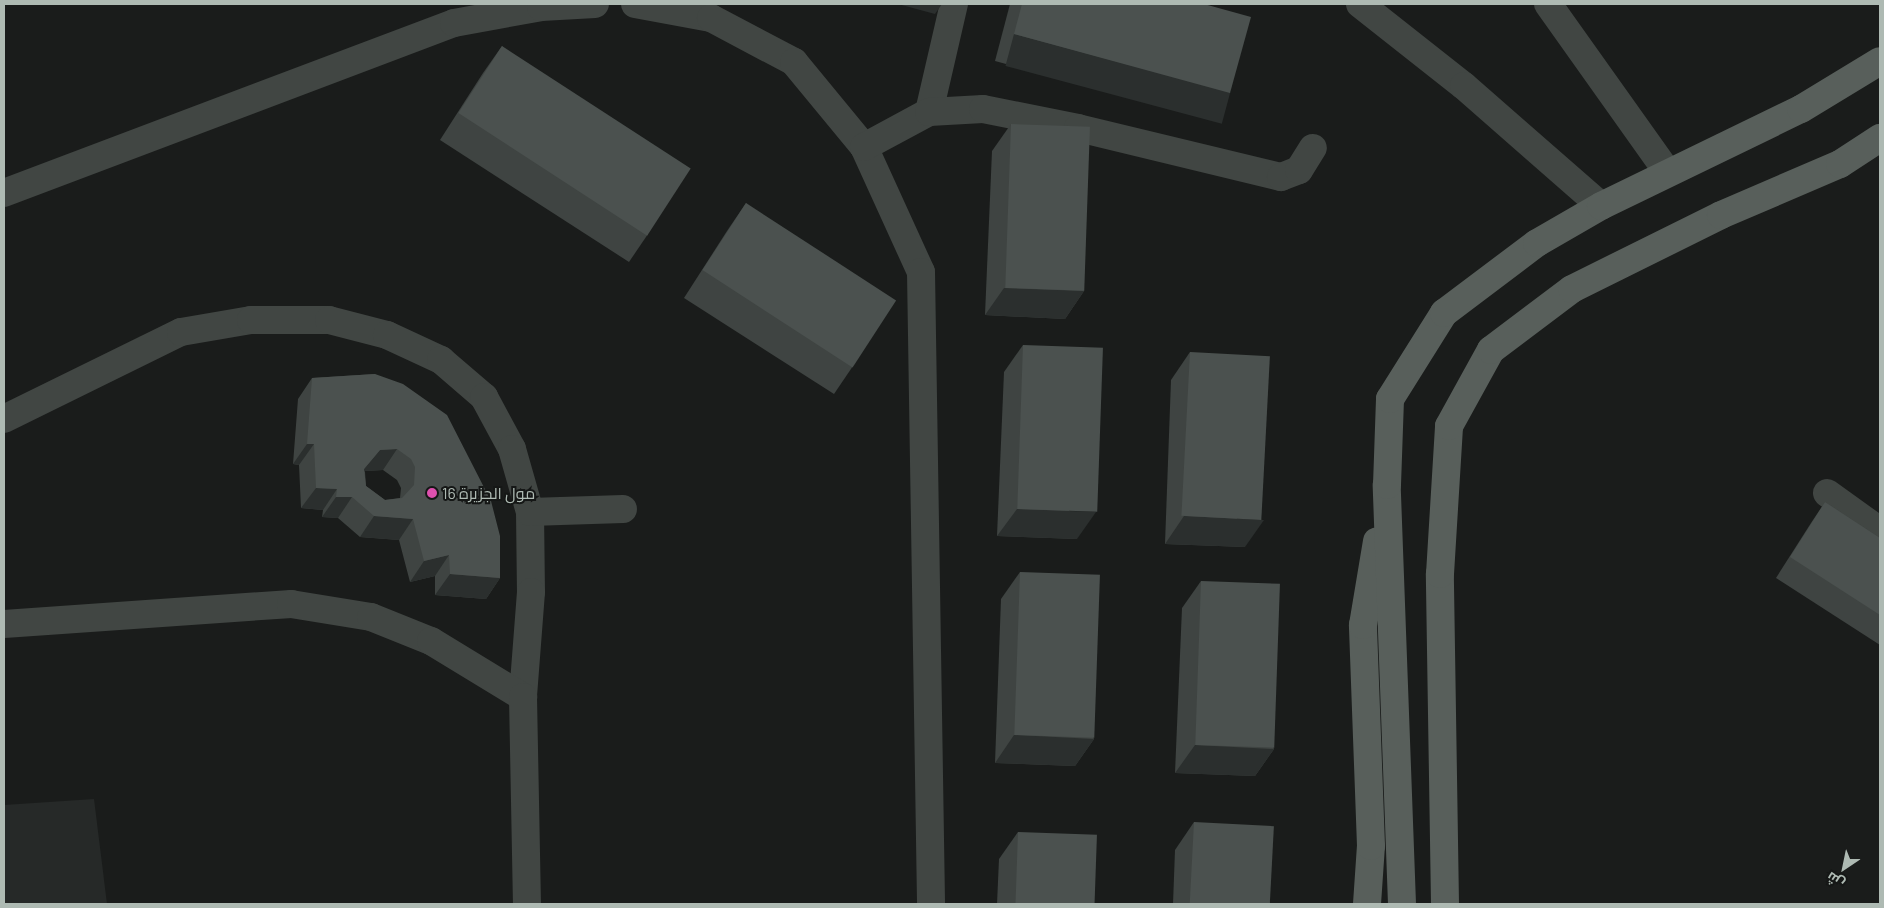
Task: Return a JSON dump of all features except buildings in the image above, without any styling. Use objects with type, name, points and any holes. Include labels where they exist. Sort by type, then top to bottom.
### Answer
[{"type":"main road","points":[[1402,904],[1387,485],[1390,398],[1444,313],[1537,242],[1601,206],[1801,109],[1880,61]]},
{"type":"main road","points":[[1445,904],[1440,574],[1449,426],[1491,350],[1572,289],[1721,215],[1840,164],[1880,138]]},
{"type":"main road","points":[[1367,904],[1370,846],[1363,625],[1387,485]]},
{"type":"street","points":[[4,193],[454,23],[541,7],[596,4]]},
{"type":"street","points":[[635,4],[711,18],[794,62],[864,147],[921,272],[931,904]]},
{"type":"street","points":[[929,112],[954,4]]},
{"type":"street","points":[[1360,4],[1464,86],[1601,206]]},
{"type":"street","points":[[1548,4],[1668,173]]},
{"type":"street","points":[[864,147],[929,112],[983,109],[1078,128],[1281,177],[1299,170],[1313,148]]},
{"type":"street","points":[[4,419],[181,332],[252,320],[329,320],[387,335],[442,360],[484,397],[512,449],[530,512],[531,592],[522,697],[527,904]]},
{"type":"street","points":[[1827,493],[1880,531]]},
{"type":"street","points":[[530,512],[623,509]]},
{"type":"street","points":[[4,624],[291,604],[371,617],[432,641],[522,697]]},
{"type":"shaded area","points":[[94,799],[107,904],[4,904],[4,805]]},
{"type":"place","name":"مول الجزيرة 16","points":[[432,493]]}]
